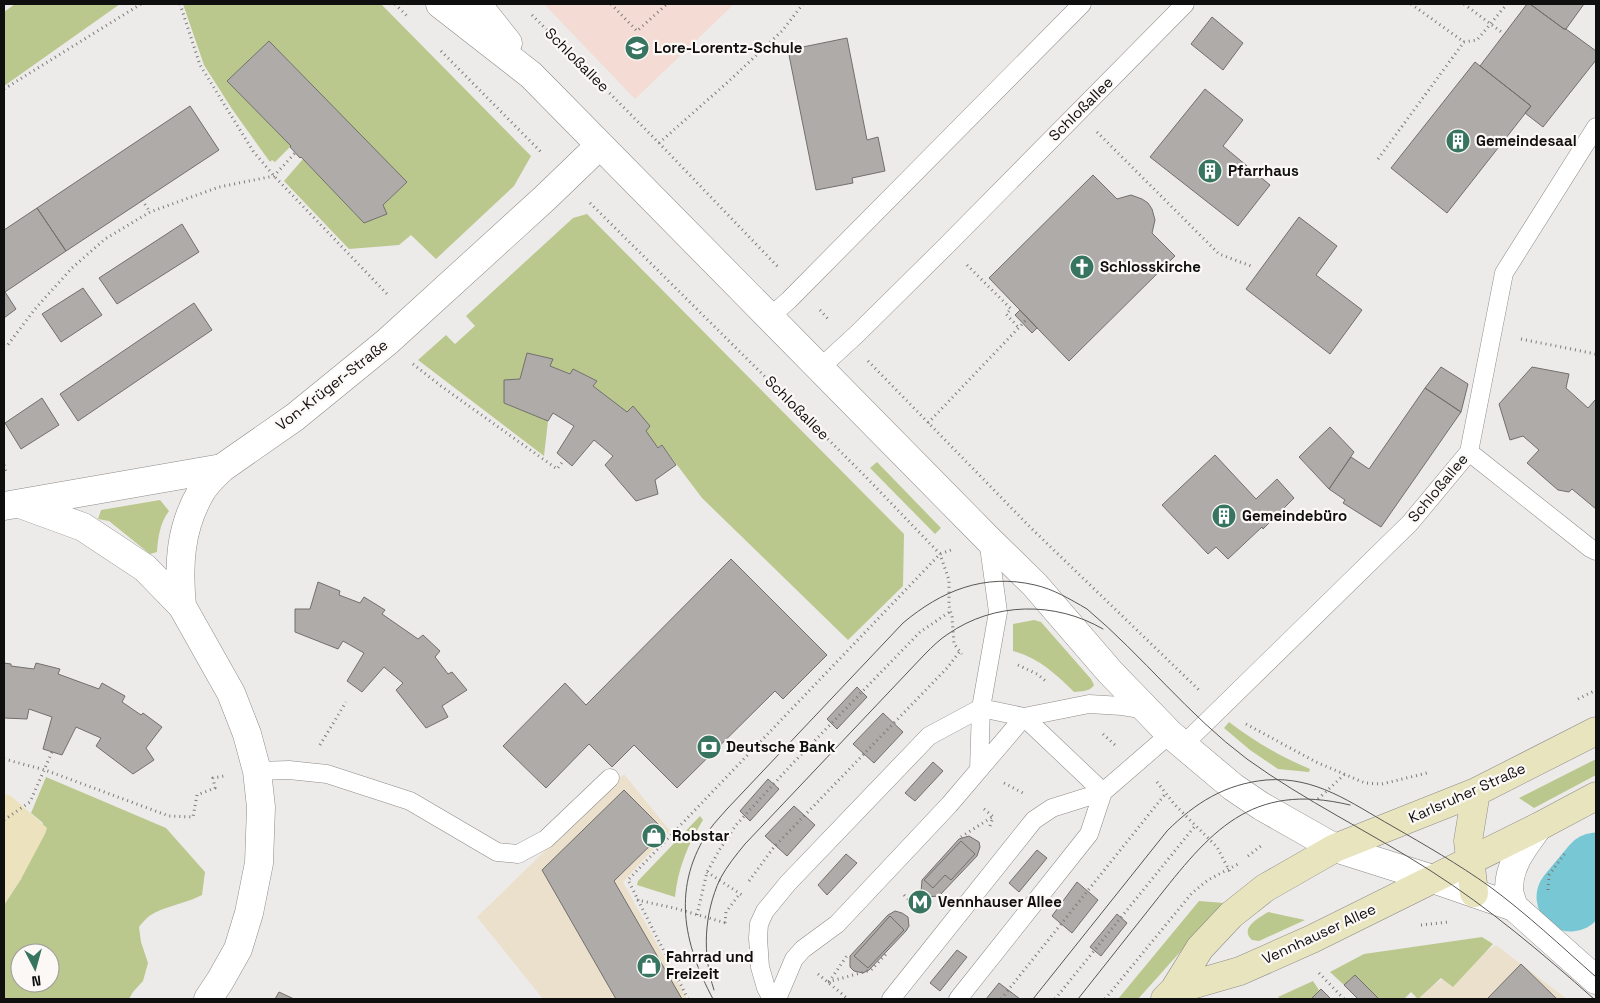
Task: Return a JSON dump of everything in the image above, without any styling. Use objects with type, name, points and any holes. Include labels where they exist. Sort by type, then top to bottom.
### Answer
[{"type":"main road","name":"Karlsruher Straße","points":[[1335,848],[1476,792],[1596,731]]},
{"type":"main road","points":[[1474,893],[1468,841],[1476,792]]},
{"type":"main road","points":[[1433,879],[1596,796]]},
{"type":"main road","name":"Vennhauser Allee","points":[[1169,995],[1200,948],[1231,915],[1265,888],[1335,848]]},
{"type":"main road","name":"Vennhauser Allee","points":[[1169,995],[1240,971],[1312,939],[1433,879]]},
{"type":"street","points":[[440,4],[531,75]]},
{"type":"street","points":[[476,4],[531,75],[1035,585],[1110,672],[1177,739],[1233,787],[1261,806],[1335,848],[1514,907],[1596,980]]},
{"type":"street","name":"Von-Krüger-Straße","points":[[11,505],[222,468],[295,417],[387,342],[545,198],[600,145]]},
{"type":"street","points":[[182,606],[180,579],[181,550],[186,528],[202,491],[222,468]]},
{"type":"street","points":[[11,505],[83,527],[145,568],[182,606],[231,693],[247,734],[257,771],[261,807],[260,862],[249,913],[238,949],[208,999]]},
{"type":"street","points":[[1514,907],[1509,889],[1511,872],[1515,860],[1538,827]]},
{"type":"lane","points":[[770,317],[1082,4]]},
{"type":"lane","name":"Schloßallee","points":[[820,368],[850,342],[1185,4]]},
{"type":"lane","name":"Schloßallee","points":[[1103,792],[1219,709],[1410,523],[1469,452],[1504,273],[1596,127]]},
{"type":"lane","points":[[1469,452],[1596,551]]},
{"type":"lane","points":[[979,770],[980,708],[998,612],[988,539]]},
{"type":"lane","points":[[772,999],[766,988],[760,967],[758,924],[765,911],[788,884],[929,736],[980,708],[1024,717],[1089,704],[1147,710]]},
{"type":"lane","points":[[777,999],[794,959],[803,949],[837,924],[949,805],[1024,717]]},
{"type":"lane","points":[[1024,717],[1103,792]]},
{"type":"lane","points":[[257,771],[289,770],[327,774],[410,802],[498,852],[518,854],[546,839],[610,778]]},
{"type":"lane","points":[[890,999],[1034,820],[1052,808],[1103,792]]},
{"type":"lane","points":[[958,999],[1089,834],[1103,792]]},
{"type":"path","points":[[4,89],[141,4]]},
{"type":"path","points":[[180,4],[200,65],[253,151],[274,176],[412,319]]},
{"type":"path","points":[[395,4],[410,19]]},
{"type":"path","points":[[611,4],[637,31],[667,4]]},
{"type":"path","points":[[659,143],[729,82],[782,31],[803,4]]},
{"type":"path","points":[[1411,4],[1464,42]]},
{"type":"path","points":[[1464,4],[1504,34]]},
{"type":"path","points":[[1378,159],[1464,42],[1476,40],[1507,4]]},
{"type":"path","name":"Schloßallee","points":[[528,10],[1031,528],[1219,709],[1316,762],[1365,783],[1382,784],[1434,771]]},
{"type":"path","points":[[437,46],[544,156]]},
{"type":"path","points":[[1077,112],[1219,254],[1251,266]]},
{"type":"path","points":[[4,345],[6,346],[35,309],[72,268],[105,239],[150,212],[219,187],[274,176],[295,153]]},
{"type":"path","points":[[142,200],[150,212]]},
{"type":"path","name":"Schloßallee","points":[[587,200],[864,474],[940,554],[949,580],[954,644]]},
{"type":"path","points":[[947,245],[1011,309],[1006,314],[1019,328]]},
{"type":"path","points":[[928,423],[1028,318]]},
{"type":"path","points":[[1492,333],[1596,354]]},
{"type":"path","points":[[421,370],[557,468],[564,460]]},
{"type":"path","points":[[688,999],[628,880],[940,554]]},
{"type":"path","points":[[697,915],[707,872],[720,848],[736,825],[920,632],[951,611]]},
{"type":"path","points":[[746,885],[774,847],[948,666],[960,651]]},
{"type":"path","points":[[1013,662],[1037,674]]},
{"type":"path","points":[[316,773],[320,746],[346,702]]},
{"type":"path","points":[[4,820],[30,802],[52,752]]},
{"type":"path","points":[[4,760],[45,770],[169,816],[193,817],[197,795],[215,788],[213,778],[257,771]]},
{"type":"path","points":[[979,770],[1052,808]]},
{"type":"path","points":[[1338,782],[1345,774]]},
{"type":"path","points":[[1157,782],[1195,826],[1217,847],[1228,868]]},
{"type":"path","points":[[1001,999],[1166,793]]},
{"type":"path","points":[[982,807],[999,822]]},
{"type":"path","points":[[1055,999],[1195,826]]},
{"type":"path","points":[[1547,898],[1549,875],[1559,859],[1571,846]]},
{"type":"path","points":[[1105,999],[1192,893],[1208,880],[1241,862]]},
{"type":"path","points":[[707,872],[745,897]]},
{"type":"path","points":[[725,923],[726,912],[740,893]]},
{"type":"path","points":[[904,895],[924,914]]},
{"type":"path","points":[[637,900],[733,924]]},
{"type":"path","points":[[1314,967],[1344,999]]},
{"type":"path","points":[[817,973],[848,998]]},
{"type":"shaded area","name":"Lore-Lorentz-Schule","points":[[544,4],[734,4],[635,99]]},
{"type":"shaded area","points":[[624,774],[670,831],[623,882],[687,999],[543,999],[477,917]]},
{"type":"shaded area","points":[[1496,945],[1567,999],[1413,999],[1418,995]]},
{"type":"green space","points":[[15,4],[120,4],[4,86],[4,12]]},
{"type":"green space","points":[[183,4],[381,4],[531,156],[514,186],[436,259],[411,235],[399,245],[349,249],[284,181],[303,159],[364,223],[386,214],[383,205],[406,182],[269,41],[228,81],[291,146],[275,162],[272,160],[270,162],[232,109],[204,65]]},
{"type":"green space","points":[[587,214],[904,534],[903,586],[848,640],[702,498],[662,445],[658,448],[644,430],[593,386],[597,381],[573,369],[570,374],[550,366],[552,360],[527,354],[520,379],[504,381],[504,403],[548,421],[544,456],[418,360],[446,335],[455,344],[475,326],[466,316],[573,218]]},
{"type":"green space","points":[[877,462],[941,528],[935,534],[870,468]]},
{"type":"green space","points":[[160,500],[169,511],[163,520],[160,530],[157,552],[150,554],[109,521],[98,519],[101,510]]},
{"type":"green space","points":[[1034,620],[1041,622],[1091,679],[1094,685],[1090,689],[1074,692],[1046,667],[1030,657],[1013,651],[1013,624]]},
{"type":"green space","points":[[1229,722],[1268,748],[1310,769],[1309,772],[1278,769],[1250,750],[1224,728]]},
{"type":"green space","points":[[1596,759],[1596,775],[1534,808],[1519,798]]},
{"type":"green space","points":[[46,777],[166,828],[205,872],[202,895],[152,914],[139,927],[141,942],[148,963],[143,981],[129,999],[4,999],[4,905],[21,879],[43,823],[31,813]]},
{"type":"green space","points":[[700,816],[703,820],[684,857],[675,897],[637,885],[638,881]]},
{"type":"green space","points":[[1199,901],[1224,903],[1138,999],[1118,999]]},
{"type":"green space","points":[[1268,912],[1305,920],[1259,941],[1252,940],[1249,936],[1249,927]]},
{"type":"green space","points":[[1482,937],[1493,944],[1453,987],[1441,978],[1418,999],[1411,992],[1404,999],[1379,999],[1355,975],[1344,985],[1330,972],[1364,954]]},
{"type":"green space","points":[[1313,981],[1319,990],[1311,999],[1281,999],[1278,997]]},
{"type":"sand","points":[[4,794],[11,796],[47,828],[21,879],[4,905]]},
{"type":"building","points":[[1527,4],[1530,4],[1596,51],[1596,60],[1543,127],[1525,113],[1531,106],[1480,66]]},
{"type":"building","points":[[1530,4],[1584,4],[1566,29],[1564,29]]},
{"type":"building","points":[[1212,17],[1243,43],[1223,70],[1191,44]]},
{"type":"building","points":[[847,38],[867,140],[878,137],[885,171],[852,178],[853,183],[816,190],[788,50]]},
{"type":"building","points":[[269,41],[407,182],[383,205],[387,214],[364,223],[227,81]]},
{"type":"building","name":"Gemeindesaal","points":[[1475,62],[1531,106],[1447,213],[1391,168]]},
{"type":"building","name":"Pfarrhaus","points":[[1205,89],[1243,120],[1223,146],[1270,185],[1238,226],[1150,157]]},
{"type":"building","points":[[190,106],[219,150],[66,251],[37,208]]},
{"type":"building","name":"Schlosskirche","points":[[1093,175],[1117,199],[1131,195],[1148,203],[1155,220],[1152,233],[1175,256],[1069,361],[989,278]]},
{"type":"building","points":[[37,208],[66,251],[5,292],[16,309],[4,318],[4,230]]},
{"type":"building","name":"Pfarrhaus","points":[[1299,217],[1337,246],[1316,275],[1362,310],[1330,354],[1246,289]]},
{"type":"building","points":[[182,224],[199,252],[117,304],[99,278]]},
{"type":"building","points":[[83,288],[102,315],[61,342],[42,314]]},
{"type":"building","points":[[194,303],[212,330],[78,421],[60,394]]},
{"type":"building","points":[[1020,310],[1037,328],[1032,333],[1015,315]]},
{"type":"building","points":[[527,353],[553,359],[550,366],[570,374],[573,369],[597,381],[593,386],[627,412],[633,406],[650,426],[646,431],[658,448],[662,445],[676,465],[655,480],[658,494],[636,501],[605,465],[613,456],[594,440],[572,466],[557,453],[574,426],[553,413],[548,421],[504,403],[504,380],[520,379]]},
{"type":"building","points":[[1441,367],[1468,384],[1461,412],[1425,388]]},
{"type":"building","points":[[1532,367],[1569,374],[1566,388],[1588,408],[1596,399],[1596,509],[1572,489],[1569,492],[1558,490],[1527,463],[1539,450],[1523,436],[1510,440],[1499,404]]},
{"type":"building","points":[[1425,388],[1461,412],[1381,527],[1343,503],[1345,500],[1329,489],[1351,457],[1369,469]]},
{"type":"building","points":[[42,398],[59,425],[21,449],[5,423]]},
{"type":"building","points":[[1330,427],[1354,452],[1329,489],[1299,457]]},
{"type":"building","name":"Gemeindebüro","points":[[1215,455],[1256,499],[1277,479],[1294,498],[1263,529],[1262,527],[1228,559],[1216,547],[1208,554],[1162,505]]},
{"type":"building","points":[[731,559],[827,655],[783,699],[775,691],[677,788],[634,745],[612,767],[589,744],[546,788],[503,746],[565,683],[586,705]]},
{"type":"building","points":[[318,582],[340,591],[339,595],[360,603],[364,597],[385,610],[382,614],[418,639],[423,635],[440,651],[435,657],[448,674],[452,672],[467,690],[442,706],[448,717],[426,728],[396,690],[403,683],[384,667],[362,692],[347,681],[364,653],[343,641],[338,649],[295,632],[295,609],[310,609]]},
{"type":"building","points":[[4,663],[11,664],[11,666],[34,669],[36,663],[60,669],[58,674],[99,689],[102,683],[125,696],[122,702],[141,715],[143,713],[162,727],[146,748],[154,760],[133,774],[96,746],[101,738],[76,727],[62,755],[43,749],[52,717],[29,709],[27,719],[4,718]]},
{"type":"building","points":[[857,687],[867,697],[837,729],[827,719]]},
{"type":"building","points":[[883,713],[903,732],[874,763],[853,744]]},
{"type":"building","points":[[933,762],[943,771],[915,801],[905,793]]},
{"type":"building","points":[[768,779],[779,789],[750,821],[740,811]]},
{"type":"building","points":[[624,790],[665,831],[614,881],[682,999],[616,999],[542,870]]},
{"type":"building","points":[[794,806],[815,825],[787,856],[765,836]]},
{"type":"building","points":[[969,836],[979,842],[980,847],[977,856],[939,896],[926,897],[921,892],[922,880],[959,839]]},
{"type":"building","points":[[961,841],[975,854],[951,880],[945,875],[933,888],[924,880]]},
{"type":"building","points":[[1037,850],[1047,858],[1019,892],[1009,883]]},
{"type":"building","points":[[846,854],[857,863],[827,895],[818,885]]},
{"type":"building","points":[[1077,882],[1098,900],[1072,933],[1052,916]]},
{"type":"building","points":[[895,911],[908,917],[909,926],[906,931],[869,970],[863,973],[854,971],[850,967],[850,956],[888,915]]},
{"type":"building","points":[[1117,914],[1127,923],[1101,956],[1090,947]]},
{"type":"building","points":[[890,916],[904,930],[868,968],[854,956]]},
{"type":"building","points":[[957,950],[967,957],[940,991],[930,983]]},
{"type":"building","points":[[1521,964],[1557,999],[1487,999]]},
{"type":"building","points":[[1355,975],[1379,999],[1358,999],[1344,985]]},
{"type":"building","points":[[999,983],[1020,999],[986,999]]},
{"type":"building","points":[[1321,989],[1331,999],[1311,999]]},
{"type":"building","points":[[279,992],[294,999],[275,999]]},
{"type":"waterway","points":[[1571,897],[1596,867]]},
{"type":"tram line","points":[[713,999],[694,957],[686,914],[686,893],[690,872],[698,850],[710,829],[903,623],[932,602],[948,594],[981,583],[998,581],[1042,587],[1087,609],[1108,627],[1205,724],[1247,759],[1292,789],[1453,885],[1515,932],[1594,999]]},
{"type":"tram line","points":[[714,990],[710,976],[706,934],[711,906],[720,879],[745,844],[933,646],[966,623],[1005,611],[1025,609],[1065,613],[1103,629]]},
{"type":"tram line","points":[[1033,999],[1167,831],[1212,796],[1237,786],[1266,780],[1301,782],[1332,793],[1453,862],[1503,897],[1544,930],[1596,977]]},
{"type":"tram line","points":[[1078,999],[1194,854],[1214,834],[1236,818],[1259,807],[1285,800],[1315,799],[1350,805]]},
{"type":"place","name":"Lore-Lorentz-Schule","points":[[637,48]]},
{"type":"place","name":"Gemeindesaal","points":[[1458,141]]},
{"type":"place","name":"Pfarrhaus","points":[[1210,171]]},
{"type":"place","name":"Schlosskirche","points":[[1082,267]]},
{"type":"place","name":"Gemeindebüro","points":[[1224,516]]},
{"type":"place","name":"Deutsche Bank","points":[[709,747]]},
{"type":"place","name":"Robstar","points":[[654,836]]},
{"type":"place","name":"Vennhauser Allee","points":[[920,902]]},
{"type":"place","name":"Fahrrad und Freizeit","points":[[649,966]]}]
